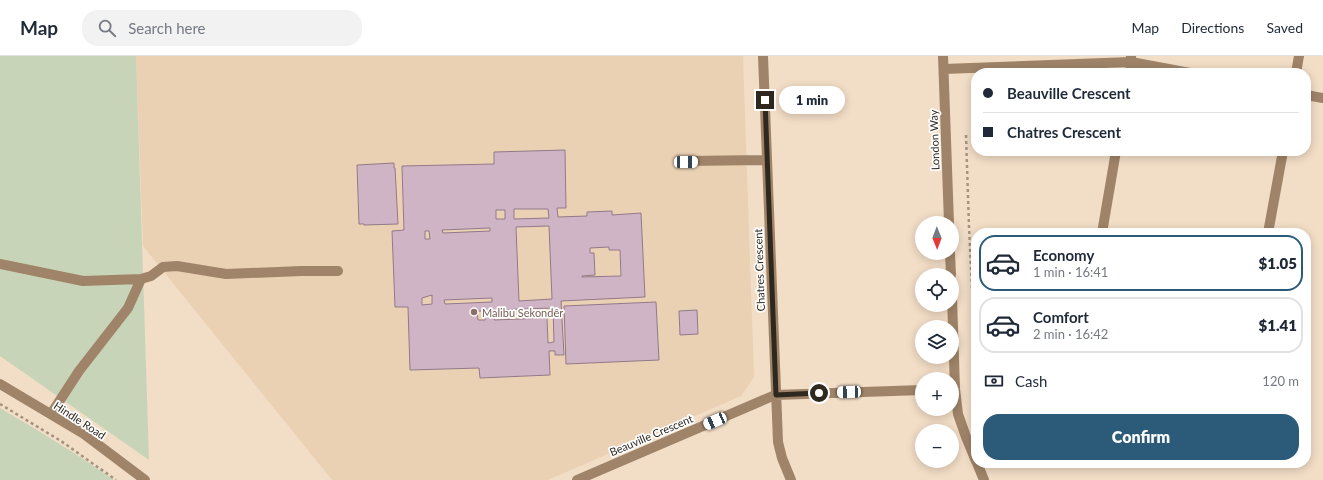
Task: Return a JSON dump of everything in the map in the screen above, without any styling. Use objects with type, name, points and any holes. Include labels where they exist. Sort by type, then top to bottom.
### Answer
[{"type":"street","name":"Chatres Crescent","points":[[764,56],[778,442],[782,458],[791,480]]},
{"type":"street","name":"London Way","points":[[943,56],[949,216]]},
{"type":"street","points":[[1297,68],[1299,56]]},
{"type":"street","points":[[944,69],[1131,59],[1169,68]]},
{"type":"street","points":[[1311,96],[1323,98]]},
{"type":"street","points":[[1103,228],[1115,156]]},
{"type":"street","points":[[1269,228],[1281,156]]},
{"type":"street","points":[[686,162],[767,160]]},
{"type":"street","points":[[0,264],[83,280],[141,279],[151,276],[163,268],[170,266],[226,274],[338,271]]},
{"type":"street","points":[[51,414],[79,371],[128,308],[141,279]]},
{"type":"street","points":[[952,312],[954,372]]},
{"type":"street","name":"Hindle Road","points":[[0,384],[84,434],[145,480]]},
{"type":"street","name":"Beauville Crescent","points":[[577,480],[776,395],[915,390]]},
{"type":"street","points":[[959,416],[971,450]]},
{"type":"street","points":[[979,468],[984,480]]},
{"type":"path","points":[[966,136],[971,265]]},
{"type":"path","points":[[0,404],[61,441],[116,480]]},
{"type":"shaded area","name":"Malibu Sekondêr","points":[[136,56],[743,56],[754,377],[741,396],[548,480],[332,480],[143,246]]},
{"type":"green space","points":[[0,56],[136,56],[149,460],[0,356]]},
{"type":"green space","points":[[0,408],[58,443],[114,480],[0,480]]},
{"type":"building","points":[[565,150],[566,208],[557,208],[558,217],[587,216],[587,212],[612,211],[612,215],[641,213],[645,297],[561,301],[564,355],[555,355],[555,351],[549,351],[550,375],[480,378],[479,368],[410,370],[408,307],[395,307],[392,231],[404,230],[402,166],[494,164],[494,152]],"holes":[[[514,209],[548,209],[549,218],[514,219]],[[496,210],[505,210],[505,219],[496,219]],[[549,226],[552,299],[519,301],[516,227]],[[490,228],[490,231],[443,233],[442,230]],[[425,231],[429,231],[430,239],[425,239]],[[609,247],[609,250],[620,250],[621,276],[582,277],[595,275],[594,253],[590,253],[590,248]],[[432,295],[432,304],[422,305],[422,298]],[[492,298],[492,302],[445,304],[444,300]],[[553,308],[554,342],[548,343],[547,318],[494,320],[494,310]],[[477,311],[485,311],[485,320],[478,320]]]},
{"type":"building","points":[[394,163],[398,224],[359,224],[357,165]]},
{"type":"building","points":[[656,302],[659,360],[566,364],[564,306]]},
{"type":"building","points":[[697,310],[698,334],[680,335],[679,311]]},
{"type":"place","name":"Malibu Sekondêr","points":[[474,312]]},
{"type":"route","points":[[765,100],[776,395],[819,393]]}]
